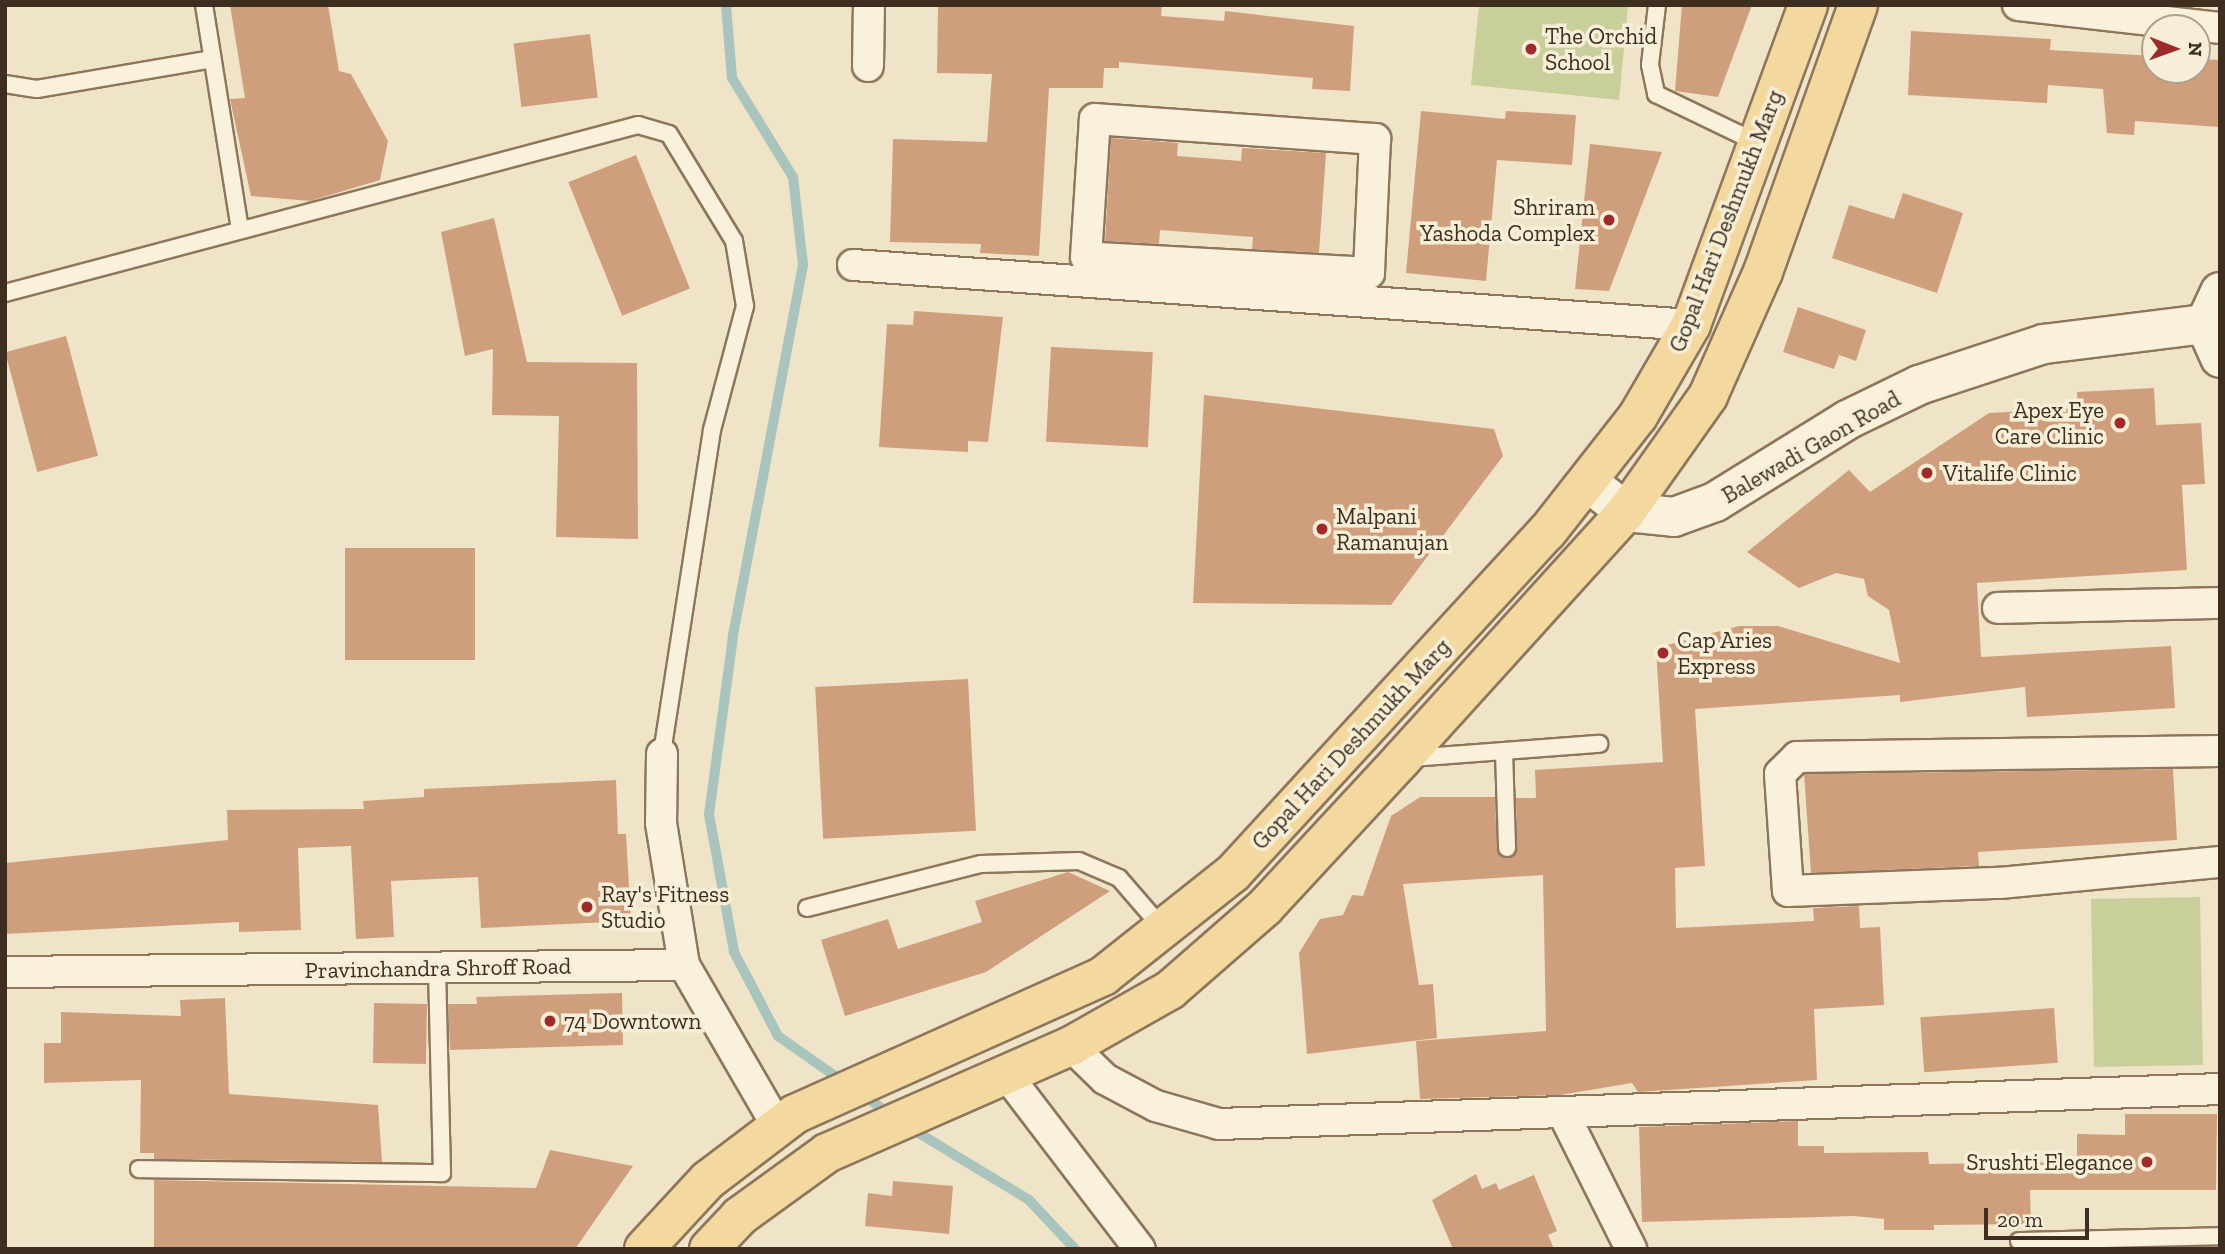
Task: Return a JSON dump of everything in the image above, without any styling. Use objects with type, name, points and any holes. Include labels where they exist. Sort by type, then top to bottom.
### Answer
[{"type":"main road","name":"Gopal Hari Deshmukh Marg","points":[[644,1249],[708,1180],[787,1121],[882,1073],[1051,1003],[1165,932],[1233,873],[1588,482],[1651,395],[1691,325],[1808,5]]},
{"type":"main road","name":"Gopal Hari Deshmukh Marg","points":[[709,1249],[740,1216],[827,1153],[926,1107],[1071,1046],[1170,989],[1265,907],[1402,759],[1626,512],[1698,412],[1763,272],[1858,5]]},
{"type":"main road","points":[[2215,303],[2220,358]]},
{"type":"main road","name":"Balewadi Gaon Road","points":[[1626,512],[1674,517],[1715,502],[1859,414],[1919,385],[2032,348],[2215,303]]},
{"type":"main road","points":[[1651,395],[1698,412]]},
{"type":"main road","points":[[1588,482],[1626,512]]},
{"type":"street","points":[[868,66],[869,5]]},
{"type":"street","points":[[2018,5],[2220,28]]},
{"type":"street","points":[[853,265],[1250,280],[1369,273],[1375,139],[1094,119],[1086,257],[1250,280],[1691,325]]},
{"type":"street","points":[[2215,303],[2220,270]]},
{"type":"street","points":[[1998,608],[2220,603]]},
{"type":"street","points":[[2220,751],[1797,757],[1780,775],[1787,891],[2000,883],[2220,862]]},
{"type":"street","points":[[662,754],[661,823],[684,965],[787,1121]]},
{"type":"street","name":"Pravinchandra Shroff Road","points":[[5,972],[684,965]]},
{"type":"street","points":[[1071,1046],[1115,1085],[1156,1106],[1219,1125],[2220,1088]]},
{"type":"street","points":[[1006,1074],[1140,1249]]},
{"type":"street","points":[[1563,1113],[1632,1249]]},
{"type":"lane","points":[[204,5],[240,229]]},
{"type":"lane","points":[[1657,5],[1650,65],[1656,94],[1758,143]]},
{"type":"lane","points":[[5,84],[37,89],[212,59]]},
{"type":"lane","points":[[5,293],[638,125],[669,134],[734,240],[745,306],[712,430],[662,754]]},
{"type":"lane","points":[[1402,759],[1599,744]]},
{"type":"lane","points":[[1504,751],[1507,848]]},
{"type":"lane","points":[[807,908],[981,864],[1079,860],[1119,878],[1165,932]]},
{"type":"lane","points":[[139,1169],[442,1173],[436,968]]},
{"type":"lane","points":[[2019,1241],[2220,1237]]},
{"type":"green space","points":[[1479,5],[1628,7],[1619,100],[1471,85]]},
{"type":"green space","points":[[2200,897],[2203,1065],[2094,1067],[2091,899]]},
{"type":"building","points":[[230,5],[328,5],[339,71],[351,74],[388,141],[380,180],[310,201],[251,196],[230,99],[245,98]]},
{"type":"building","points":[[938,5],[1162,6],[1161,16],[1224,21],[1225,11],[1354,26],[1350,91],[1312,89],[1313,78],[1119,62],[1119,68],[1104,68],[1103,88],[1049,88],[1039,256],[980,253],[981,244],[890,242],[893,139],[987,142],[992,74],[937,73]]},
{"type":"building","points":[[1682,5],[1752,5],[1718,97],[1675,91]]},
{"type":"building","points":[[1911,31],[2051,39],[2050,50],[2141,55],[2141,84],[2211,84],[2211,60],[2220,60],[2220,127],[2135,121],[2134,135],[2107,133],[2103,89],[2048,85],[2047,103],[1908,95]]},
{"type":"building","points":[[590,34],[598,98],[521,107],[514,43]]},
{"type":"building","points":[[1421,111],[1505,119],[1506,111],[1576,115],[1572,165],[1497,160],[1486,281],[1406,273]]},
{"type":"building","points":[[1111,138],[1178,143],[1177,156],[1241,161],[1242,148],[1326,153],[1319,253],[1252,249],[1253,237],[1160,230],[1159,244],[1105,241]]},
{"type":"building","name":"Shriram Yashoda Complex","points":[[1590,144],[1662,152],[1609,291],[1575,289]]},
{"type":"building","points":[[636,155],[690,289],[622,316],[568,182]]},
{"type":"building","points":[[1903,193],[1963,213],[1937,293],[1832,258],[1849,205],[1894,219]]},
{"type":"building","points":[[494,218],[527,362],[637,363],[638,539],[556,537],[559,416],[492,415],[493,349],[465,356],[441,232]]},
{"type":"building","points":[[1798,307],[1866,330],[1856,361],[1839,355],[1834,369],[1783,352]]},
{"type":"building","points":[[914,311],[1003,317],[988,442],[968,441],[968,452],[879,447],[887,324],[913,325]]},
{"type":"building","points":[[66,336],[98,456],[37,472],[5,352]]},
{"type":"building","points":[[1051,347],[1153,352],[1148,447],[1046,442]]},
{"type":"building","points":[[2154,388],[2156,425],[2201,423],[2205,484],[2182,485],[2187,570],[1977,583],[1981,657],[2171,646],[2175,708],[2027,717],[2025,687],[1900,702],[1900,695],[1695,709],[1705,866],[1675,868],[1676,928],[1814,921],[1813,908],[1859,906],[1860,928],[1880,927],[1884,1005],[1814,1009],[1817,1080],[1638,1092],[1632,1083],[1560,1095],[1420,1099],[1416,1041],[1546,1031],[1543,875],[1403,884],[1419,985],[1433,984],[1437,1038],[1307,1054],[1299,953],[1320,919],[1343,915],[1352,895],[1363,896],[1391,816],[1420,797],[1495,797],[1497,849],[1508,858],[1517,848],[1516,798],[1536,798],[1535,770],[1663,762],[1656,648],[1739,626],[1778,626],[1900,663],[1889,610],[1868,596],[1864,579],[1836,573],[1799,588],[1747,552],[1849,470],[1870,492],[1989,413],[2078,408],[2077,392]]},
{"type":"building","name":"Malpani Ramanujan","points":[[1204,395],[1494,429],[1503,456],[1391,605],[1193,603]]},
{"type":"building","points":[[345,548],[475,548],[475,660],[345,660]]},
{"type":"building","points":[[968,679],[976,831],[823,839],[815,687]]},
{"type":"building","points":[[2173,769],[2177,840],[1978,852],[1979,866],[1811,873],[1804,774]]},
{"type":"building","points":[[616,780],[618,834],[626,834],[631,921],[481,928],[478,877],[391,881],[394,937],[356,939],[351,846],[298,848],[301,930],[239,932],[239,922],[5,934],[5,863],[228,840],[227,810],[364,809],[363,801],[424,797],[424,789]]},
{"type":"building","points":[[1068,872],[1110,891],[986,972],[845,1016],[821,940],[888,919],[898,949],[982,922],[975,901]]},
{"type":"building","name":"74 Downtown","points":[[622,993],[623,1045],[450,1050],[448,1004],[477,1004],[476,997]]},
{"type":"building","points":[[225,998],[229,1094],[378,1105],[382,1162],[154,1159],[154,1153],[140,1153],[141,1080],[44,1083],[44,1043],[61,1043],[61,1012],[181,1016],[180,1000]]},
{"type":"building","points":[[374,1003],[427,1004],[426,1064],[373,1063]]},
{"type":"building","points":[[2054,1008],[2058,1063],[1924,1072],[1920,1017]]},
{"type":"building","points":[[2125,1114],[2217,1114],[2216,1190],[2030,1190],[2031,1224],[1934,1225],[1934,1230],[1884,1230],[1884,1219],[1854,1216],[1642,1222],[1639,1127],[1798,1121],[1798,1146],[1824,1146],[1824,1153],[1928,1152],[1929,1164],[2077,1162],[2077,1134],[2125,1135]]},
{"type":"building","points":[[550,1150],[633,1166],[575,1249],[154,1249],[154,1180],[536,1188]]},
{"type":"building","points":[[1476,1174],[1482,1189],[1496,1183],[1499,1190],[1534,1175],[1557,1231],[1548,1235],[1554,1249],[1453,1249],[1432,1200]]},
{"type":"building","points":[[893,1181],[953,1186],[949,1234],[865,1226],[868,1193],[892,1196]]},
{"type":"waterway","points":[[726,5],[732,78],[793,177],[803,265],[733,637],[709,814],[734,952],[778,1036],[845,1083]]},
{"type":"waterway","points":[[862,1094],[891,1115]]},
{"type":"waterway","points":[[907,1126],[1029,1200],[1075,1249]]},
{"type":"place","name":"The Orchid School","points":[[1531,49]]},
{"type":"place","name":"Shriram Yashoda Complex","points":[[1609,220]]},
{"type":"place","name":"Apex Eye Care Clinic","points":[[2120,423]]},
{"type":"place","name":"Vitalife Clinic","points":[[1927,473]]},
{"type":"place","name":"Malpani Ramanujan","points":[[1322,529]]},
{"type":"place","name":"Cap Aries Express","points":[[1663,653]]},
{"type":"place","name":"Ray's Fitness Studio","points":[[587,907]]},
{"type":"place","name":"74 Downtown","points":[[550,1021]]},
{"type":"place","name":"Srushti Elegance","points":[[2147,1162]]}]
